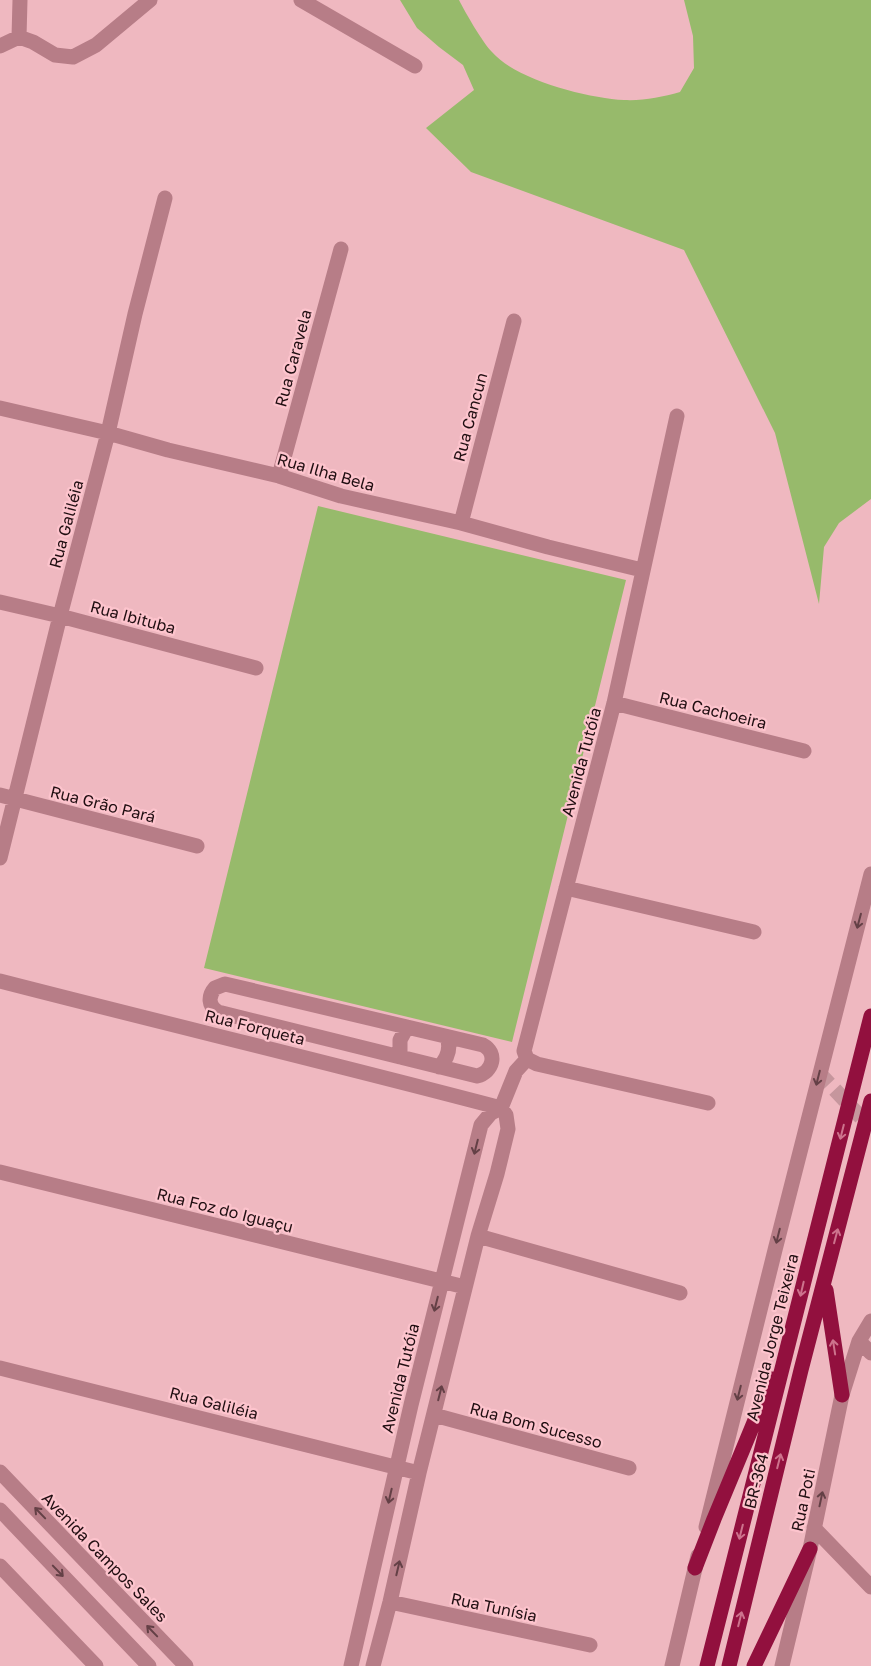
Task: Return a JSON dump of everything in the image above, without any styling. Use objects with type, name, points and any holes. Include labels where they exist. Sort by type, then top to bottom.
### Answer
[{"type":"highway","name":"Avenida Jorge Teixeira","points":[[707,1666],[871,1016]]},
{"type":"highway","name":"BR-364","points":[[729,1666],[801,1370],[871,1101]]},
{"type":"highway","points":[[824,1283],[842,1395]]},
{"type":"highway","points":[[695,1568],[793,1330]]},
{"type":"highway","points":[[754,1666],[810,1549]]},
{"type":"street","points":[[19,37],[20,0]]},
{"type":"street","points":[[0,46],[19,37],[33,42],[54,55],[72,57],[96,45],[150,0]]},
{"type":"street","points":[[302,0],[415,66]]},
{"type":"street","name":"Rua Galiléia","points":[[0,858],[7,797],[60,616],[108,433],[165,198]]},
{"type":"street","name":"Rua Caravela","points":[[279,476],[341,249]]},
{"type":"street","name":"Rua Cancun","points":[[460,523],[514,321]]},
{"type":"street","name":"Rua Ilha Bela","points":[[0,408],[279,476],[341,496],[460,523],[642,570]]},
{"type":"street","name":"Avenida Tutóia","points":[[351,1666],[397,1467],[481,1125],[491,1113],[501,1108],[516,1071],[527,1059],[524,1051],[614,703],[677,416]]},
{"type":"street","name":"Rua Ibituba","points":[[0,602],[256,668]]},
{"type":"street","name":"Rua Cachoeira","points":[[614,703],[804,751]]},
{"type":"street","name":"Rua Grão Pará","points":[[7,797],[197,846]]},
{"type":"street","points":[[672,1666],[784,1212],[871,874]]},
{"type":"street","points":[[566,888],[754,932]]},
{"type":"street","name":"Rua Forqueta","points":[[0,981],[178,1027],[413,1084],[501,1108]]},
{"type":"street","points":[[225,984],[447,1036],[486,1047],[492,1055],[492,1064],[487,1072],[477,1076],[218,1012],[211,1006],[210,997],[215,988],[225,984]]},
{"type":"street","points":[[400,1057],[400,1040],[407,1027]]},
{"type":"street","points":[[439,1067],[448,1052],[447,1036]]},
{"type":"street","points":[[527,1059],[537,1064],[708,1102]]},
{"type":"street","points":[[413,1084],[419,1062]]},
{"type":"street","points":[[373,1666],[478,1236],[497,1174],[508,1129],[506,1115],[501,1108]]},
{"type":"street","name":"Rua Foz do Iguaçu","points":[[0,1172],[466,1287]]},
{"type":"street","points":[[478,1236],[680,1293]]},
{"type":"street","name":"Rua Poti","points":[[782,1666],[810,1549],[842,1395],[859,1342],[871,1321]]},
{"type":"street","points":[[859,1342],[871,1353]]},
{"type":"street","name":"Rua Galiléia","points":[[0,1368],[420,1473]]},
{"type":"street","name":"Rua Bom Sucesso","points":[[434,1415],[629,1468]]},
{"type":"street","name":"Avenida Campos Sales","points":[[0,1472],[186,1666]]},
{"type":"street","points":[[0,1510],[149,1666]]},
{"type":"street","points":[[814,1528],[871,1587]]},
{"type":"street","points":[[0,1566],[96,1666]]},
{"type":"street","name":"Rua Tunísia","points":[[390,1602],[590,1645]]},
{"type":"green space","points":[[400,0],[459,0],[488,48],[503,62],[518,71],[554,86],[592,96],[631,100],[680,92],[694,68],[693,36],[684,0],[871,0],[871,499],[839,523],[824,547],[819,604],[775,433],[684,250],[471,172],[426,128],[474,90],[463,65],[417,28]]},
{"type":"green space","points":[[318,506],[626,580],[512,1042],[204,968]]},
{"type":"tunnel","points":[[819,1073],[871,1128]]}]
